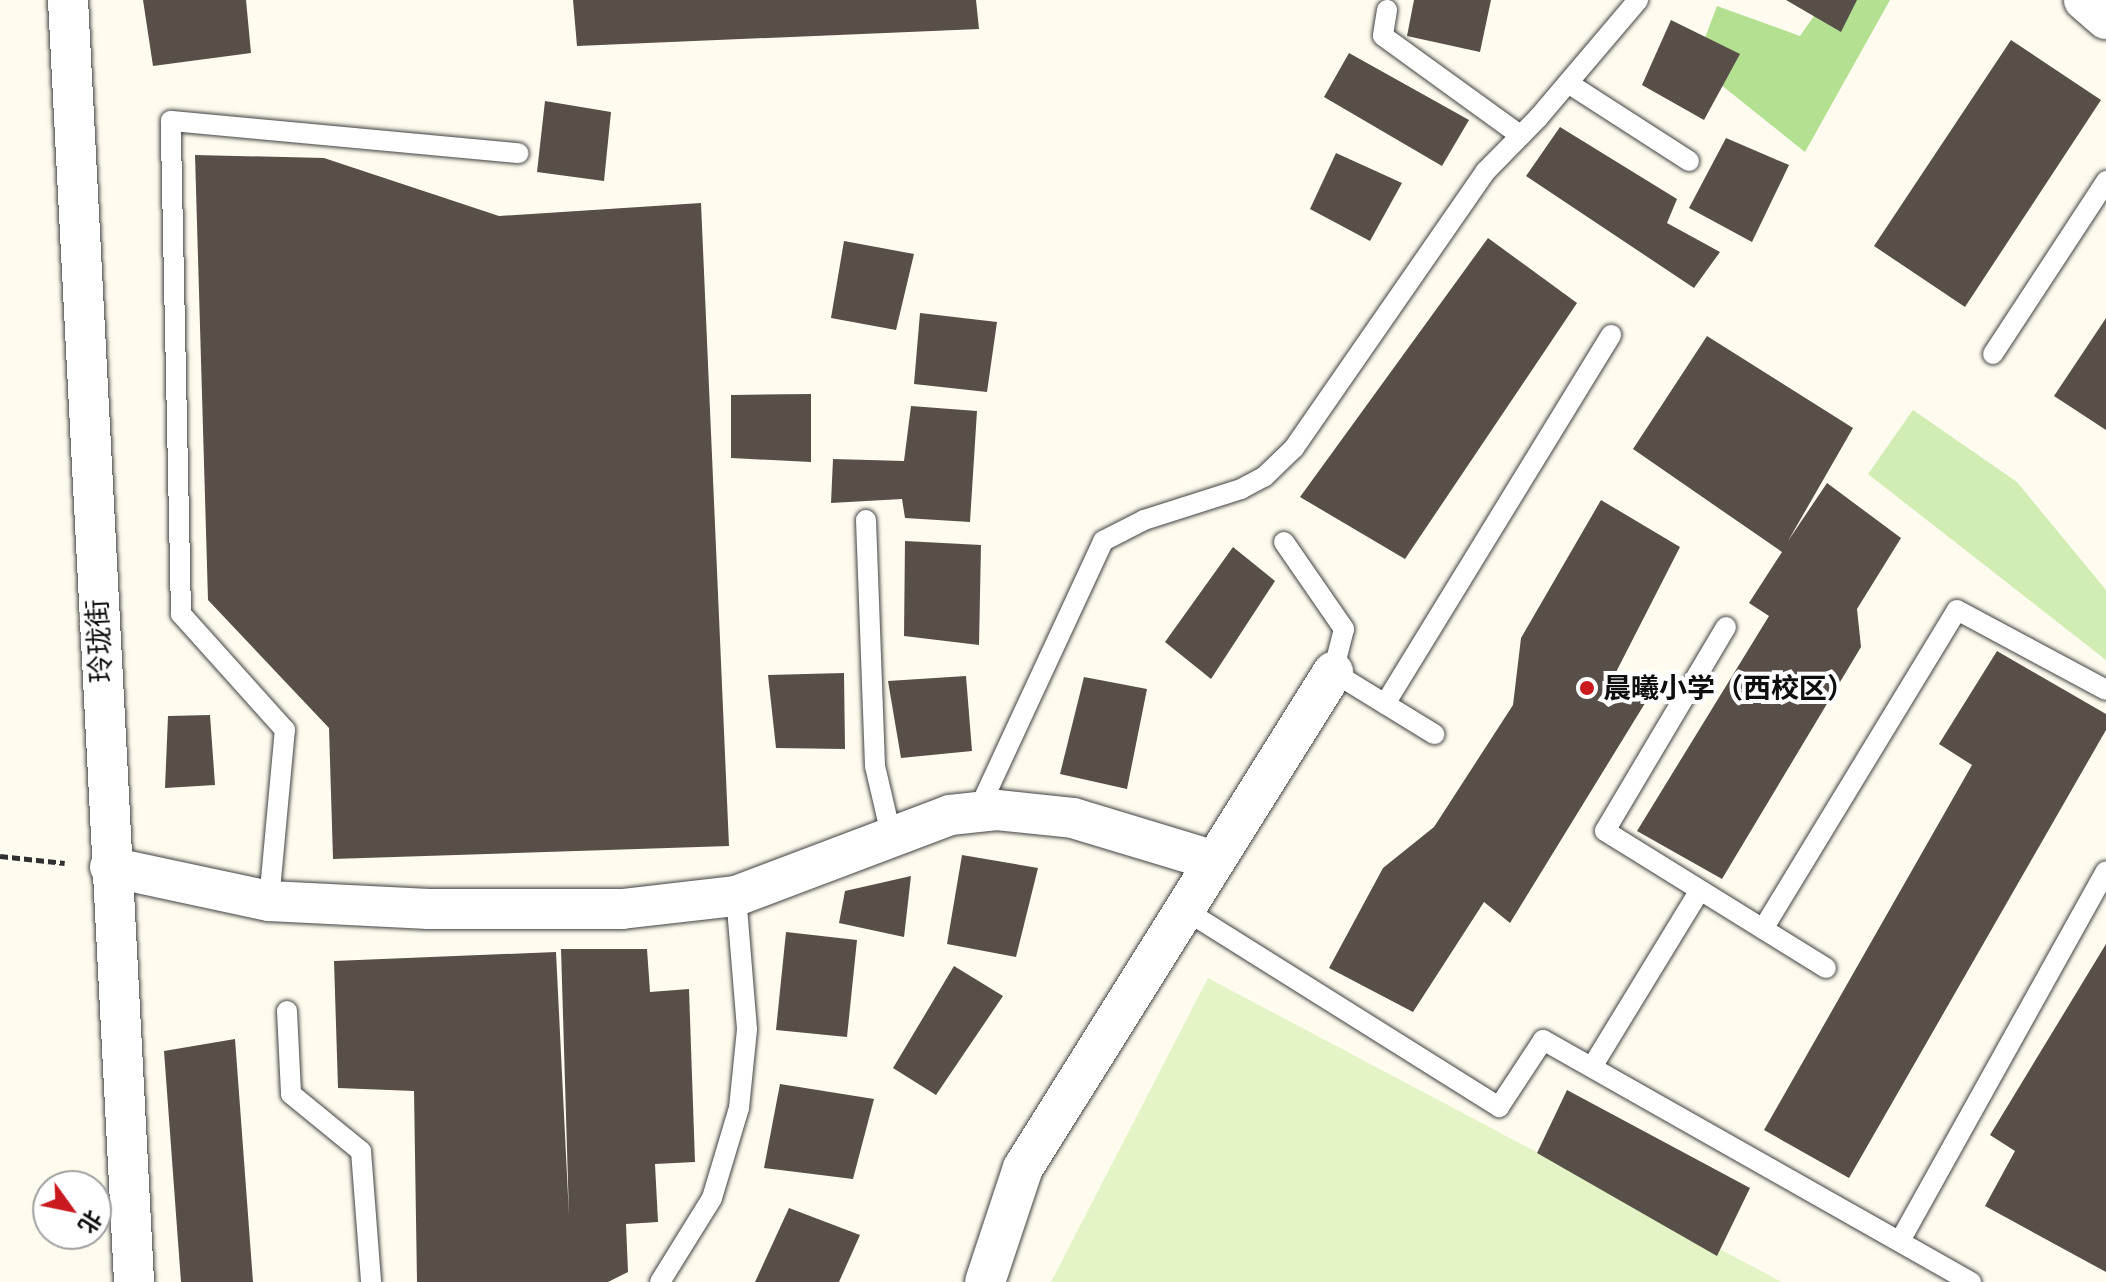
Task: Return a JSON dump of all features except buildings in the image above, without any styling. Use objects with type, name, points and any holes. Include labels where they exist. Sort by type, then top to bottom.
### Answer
[{"type":"street","name":"玲珑街","points":[[68,0],[110,867],[134,1282]]},
{"type":"street","points":[[2084,0],[2106,19]]},
{"type":"street","points":[[985,1282],[1023,1168],[1333,672]]},
{"type":"street","points":[[110,867],[269,901],[429,909],[622,909],[736,896],[950,815],[977,813],[1073,818],[1215,861]]},
{"type":"lane","points":[[977,813],[1103,541],[1144,520],[1241,489],[1264,477],[1294,448],[1458,209],[1638,0]]},
{"type":"lane","points":[[1387,10],[1383,36],[1521,136]]},
{"type":"lane","points":[[1568,83],[1689,161]]},
{"type":"lane","points":[[269,901],[285,730],[181,614],[171,121],[519,153]]},
{"type":"lane","points":[[1993,354],[2106,181]]},
{"type":"lane","points":[[1385,704],[1611,335]]},
{"type":"lane","points":[[866,520],[875,766],[892,839]]},
{"type":"lane","points":[[1284,542],[1344,629],[1333,672],[1434,734]]},
{"type":"lane","points":[[1763,929],[1957,610],[2106,690]]},
{"type":"lane","points":[[1726,627],[1605,831],[1826,968]]},
{"type":"lane","points":[[1900,1241],[2106,871]]},
{"type":"lane","points":[[1592,1067],[1700,890]]},
{"type":"lane","points":[[660,1282],[712,1198],[739,1108],[747,1029],[736,896]]},
{"type":"lane","points":[[1185,910],[1499,1107],[1543,1040],[1971,1282]]},
{"type":"lane","points":[[287,1011],[291,1094],[361,1151],[371,1282]]},
{"type":"path","points":[[0,856],[110,867]]},
{"type":"green space","points":[[1825,0],[1890,0],[1805,152],[1695,64],[1717,6],[1800,36]]},
{"type":"green space","points":[[1913,410],[2017,482],[2106,590],[2106,660],[1868,474]]},
{"type":"green space","points":[[1208,978],[1782,1282],[1051,1282]]},
{"type":"place","name":"晨曦小学（西校区）","points":[[1587,688]]}]
